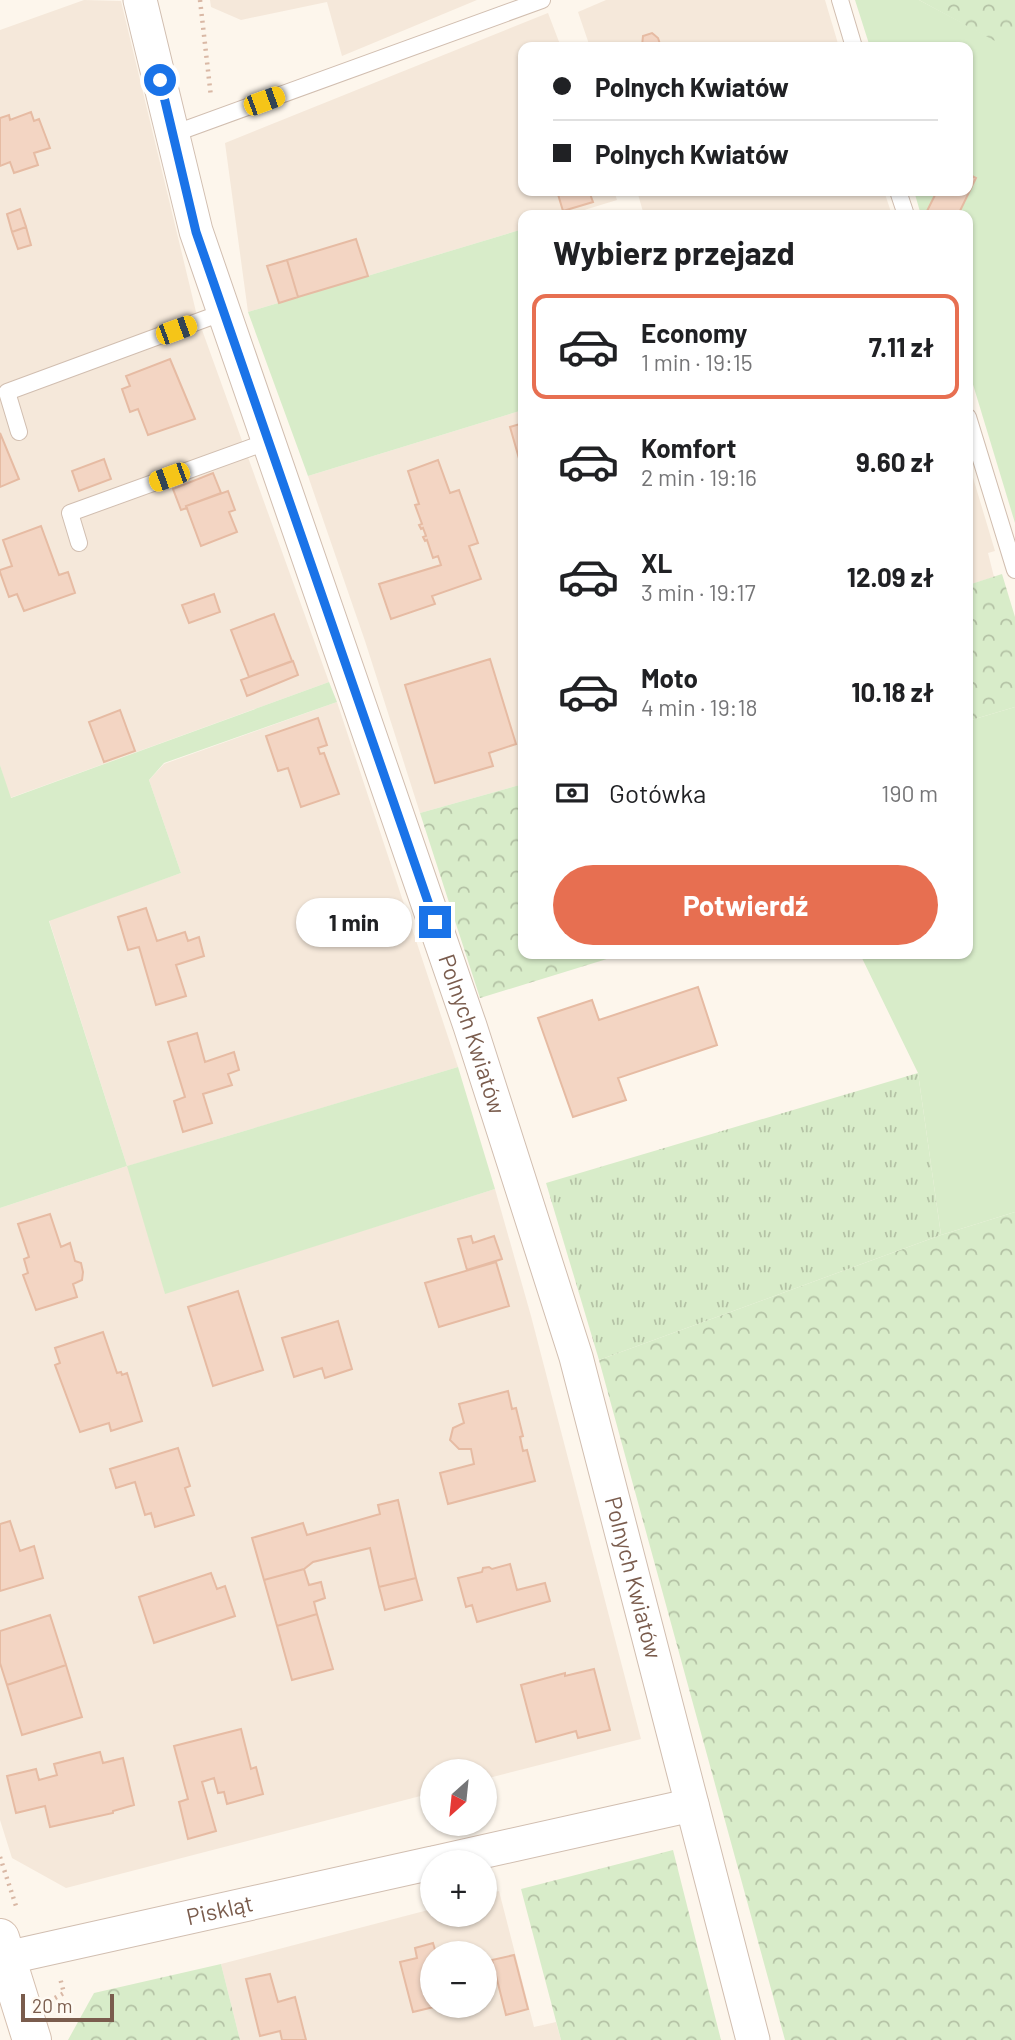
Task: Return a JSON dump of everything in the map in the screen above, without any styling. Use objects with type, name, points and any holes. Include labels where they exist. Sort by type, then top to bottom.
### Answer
[{"type":"street","name":"Polnych Kwiatów","points":[[141,0],[196,232],[470,1026],[576,1357],[753,2040]]},
{"type":"street","name":"Piskląt","points":[[493,1850],[692,1805]]},
{"type":"street","name":"Piskląt","points":[[8,1958],[420,1866]]},
{"type":"street","points":[[8,1958],[32,2040]]},
{"type":"lane","points":[[173,134],[542,0]]},
{"type":"lane","points":[[840,0],[853,42]]},
{"type":"lane","points":[[19,432],[7,392],[224,312]]},
{"type":"lane","points":[[973,433],[1015,570]]},
{"type":"lane","points":[[79,543],[70,513],[269,441]]},
{"type":"path","points":[[200,0],[213,120]]},
{"type":"path","points":[[0,1857],[8,1958]]},
{"type":"shaded area","points":[[84,0],[121,1],[197,316],[329,682],[10,798],[0,765],[0,30]]},
{"type":"shaded area","points":[[210,0],[477,0],[342,56],[327,2],[241,20],[211,7]]},
{"type":"shaded area","points":[[606,0],[825,0],[838,42],[588,42],[578,12]]},
{"type":"shaded area","points":[[548,13],[559,42],[518,42],[518,196],[616,196],[617,200],[584,210],[518,210],[518,231],[248,312],[225,143]]},
{"type":"shaded area","points":[[638,196],[886,196],[890,210],[643,210]]},
{"type":"shaded area","points":[[518,412],[518,785],[420,813],[308,476]]},
{"type":"shaded area","points":[[973,478],[995,551],[988,553],[994,577],[973,583]]},
{"type":"shaded area","points":[[337,702],[458,1067],[128,1166],[165,1293],[495,1189],[531,1316],[641,1739],[497,1776],[497,1759],[420,1759],[420,1796],[66,1888],[12,1858],[0,1820],[0,1208],[127,1166],[49,920],[181,873],[149,780],[164,764]]},
{"type":"shaded area","points":[[499,1891],[534,2027],[556,2022],[561,2040],[240,2040],[221,1964],[420,1912],[420,1927],[497,1927]]},
{"type":"green space","points":[[855,0],[919,0],[1006,46],[1015,46],[1015,523],[973,384],[973,210],[920,210],[915,196],[973,196],[973,42],[868,42]]},
{"type":"green space","points":[[919,0],[1015,0],[1015,46],[1006,47]]},
{"type":"green space","points":[[518,231],[518,412],[308,476],[248,312]]},
{"type":"green space","points":[[1002,574],[1015,617],[1015,707],[973,720],[973,583]]},
{"type":"green space","points":[[329,682],[337,702],[164,763],[149,780],[181,873],[49,921],[127,1166],[0,1208],[0,765],[11,798]]},
{"type":"green space","points":[[1015,707],[1015,1212],[941,1235],[918,1073],[862,959],[973,959],[973,720]]},
{"type":"green space","points":[[518,785],[518,959],[607,959],[480,998],[420,813]]},
{"type":"green space","points":[[458,1067],[495,1189],[165,1294],[127,1166]]},
{"type":"green space","points":[[918,1073],[941,1235],[599,1360],[546,1183]]},
{"type":"green space","points":[[1015,1212],[1015,2040],[785,2040],[599,1360],[941,1235]]},
{"type":"green space","points":[[673,1850],[721,2040],[561,2040],[521,1889]]},
{"type":"green space","points":[[221,1964],[240,2040],[68,2040],[94,1993]]},
{"type":"building","points":[[652,33],[659,42],[642,42],[643,36]]},
{"type":"building","points":[[31,112],[34,121],[39,119],[50,148],[34,153],[38,165],[14,173],[10,162],[0,166],[0,118],[9,115],[10,120]]},
{"type":"building","points":[[558,196],[591,196],[593,202],[563,210]]},
{"type":"building","points":[[934,196],[967,196],[960,210],[928,210]]},
{"type":"building","points":[[20,209],[26,227],[12,232],[7,214]]},
{"type":"building","points":[[26,227],[31,245],[18,249],[12,232]]},
{"type":"building","points":[[356,239],[368,276],[298,297],[287,260]]},
{"type":"building","points":[[287,260],[298,297],[279,303],[267,266]]},
{"type":"building","points":[[170,359],[195,419],[148,435],[138,409],[130,412],[122,389],[130,386],[126,376]]},
{"type":"building","points":[[518,425],[518,455],[510,427]]},
{"type":"building","points":[[0,433],[19,479],[0,487]]},
{"type":"building","points":[[104,459],[111,479],[79,491],[72,471]]},
{"type":"building","points":[[438,460],[450,493],[459,490],[478,543],[469,546],[481,579],[432,596],[435,604],[391,619],[379,584],[441,565],[438,556],[433,558],[427,540],[423,537],[426,536],[419,525],[422,524],[415,505],[419,504],[408,471]]},
{"type":"building","points":[[213,473],[221,493],[181,510],[173,489]]},
{"type":"building","points":[[228,491],[235,510],[229,512],[237,532],[201,546],[186,506]]},
{"type":"building","points":[[41,526],[59,575],[68,572],[75,593],[24,611],[17,594],[9,597],[0,572],[12,566],[3,540]]},
{"type":"building","points":[[214,594],[220,612],[189,623],[182,605]]},
{"type":"building","points":[[274,614],[292,661],[249,677],[231,630]]},
{"type":"building","points":[[490,659],[516,744],[489,753],[493,766],[435,783],[405,685]]},
{"type":"building","points":[[293,661],[298,675],[247,696],[241,680]]},
{"type":"building","points":[[120,710],[135,751],[104,762],[89,722]]},
{"type":"building","points":[[318,718],[327,745],[318,748],[320,754],[324,753],[339,794],[301,807],[288,768],[278,771],[266,736]]},
{"type":"building","points":[[146,908],[157,941],[185,932],[188,941],[199,937],[204,956],[176,965],[186,996],[156,1005],[139,947],[128,950],[118,917]]},
{"type":"building","points":[[698,987],[717,1045],[618,1078],[626,1100],[573,1117],[538,1018],[592,1000],[599,1020]]},
{"type":"building","points":[[197,1033],[205,1062],[234,1052],[239,1070],[228,1074],[232,1085],[203,1094],[212,1123],[183,1132],[174,1101],[185,1097],[168,1042]]},
{"type":"building","points":[[50,1214],[61,1247],[70,1243],[75,1261],[81,1263],[82,1280],[73,1284],[77,1297],[36,1310],[23,1275],[28,1273],[24,1259],[29,1257],[18,1224]]},
{"type":"building","points":[[471,1236],[473,1243],[494,1236],[502,1259],[467,1270],[458,1239]]},
{"type":"building","points":[[496,1262],[509,1306],[439,1327],[425,1283]]},
{"type":"building","points":[[238,1291],[263,1370],[213,1386],[188,1307]]},
{"type":"building","points":[[338,1321],[352,1369],[325,1378],[322,1368],[294,1377],[282,1338]]},
{"type":"building","points":[[103,1332],[117,1373],[127,1373],[142,1421],[111,1431],[109,1423],[80,1432],[55,1365],[60,1363],[55,1348]]},
{"type":"building","points":[[508,1391],[512,1409],[516,1408],[523,1436],[520,1437],[523,1451],[527,1450],[535,1481],[448,1504],[440,1473],[474,1464],[471,1449],[459,1449],[450,1440],[453,1428],[464,1423],[459,1404]]},
{"type":"building","points":[[178,1448],[190,1486],[185,1488],[194,1515],[155,1527],[151,1513],[145,1515],[135,1482],[116,1488],[110,1469]]},
{"type":"building","points":[[398,1500],[416,1578],[379,1587],[370,1548],[313,1562],[304,1569],[264,1580],[252,1538],[303,1523],[307,1535],[380,1514],[378,1505]]},
{"type":"building","points":[[10,1521],[20,1551],[34,1546],[43,1578],[0,1591],[0,1524]]},
{"type":"building","points":[[510,1564],[517,1590],[545,1583],[550,1601],[477,1622],[472,1605],[466,1607],[458,1578],[482,1572],[483,1568],[492,1569]]},
{"type":"building","points":[[304,1569],[309,1585],[321,1582],[325,1598],[314,1602],[317,1614],[277,1626],[264,1580]]},
{"type":"building","points":[[211,1573],[217,1589],[225,1586],[235,1616],[154,1643],[139,1597]]},
{"type":"building","points":[[416,1578],[422,1600],[385,1610],[379,1587]]},
{"type":"building","points":[[317,1614],[333,1669],[292,1680],[277,1626]]},
{"type":"building","points":[[50,1615],[66,1665],[7,1685],[0,1663],[0,1631]]},
{"type":"building","points":[[66,1665],[82,1717],[22,1735],[7,1685]]},
{"type":"building","points":[[594,1669],[610,1730],[578,1738],[576,1731],[536,1742],[521,1685],[565,1673],[565,1676]]},
{"type":"building","points":[[241,1729],[251,1769],[256,1767],[263,1794],[227,1804],[224,1792],[218,1793],[214,1778],[202,1782],[216,1831],[188,1839],[179,1802],[188,1799],[174,1746]]},
{"type":"building","points":[[100,1752],[103,1763],[123,1758],[134,1805],[113,1813],[50,1827],[45,1806],[16,1813],[7,1776],[36,1769],[39,1780],[57,1775],[54,1764]]},
{"type":"building","points":[[420,1947],[420,2010],[413,2012],[400,1962],[417,1958],[415,1948]]},
{"type":"building","points":[[514,1955],[528,2009],[506,2015],[497,1980],[497,1959]]},
{"type":"building","points":[[270,1974],[278,2002],[295,1997],[306,2040],[282,2040],[280,2031],[260,2036],[246,1979]]},
{"type":"route","points":[[160,80],[196,232],[435,922]]}]
